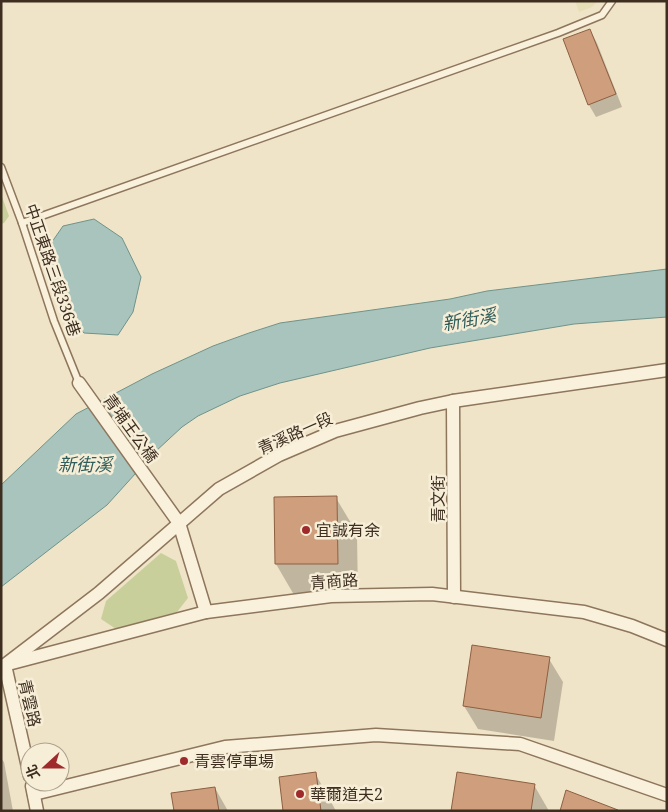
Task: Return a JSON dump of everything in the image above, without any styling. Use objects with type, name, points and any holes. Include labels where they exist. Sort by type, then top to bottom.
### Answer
[{"type":"street","name":"青溪路一段","points":[[3,667],[99,593],[219,489],[279,454],[335,431],[420,408],[453,401],[667,370]]},
{"type":"street","name":"青埔王公橋","points":[[79,383],[179,524],[206,612]]},
{"type":"street","name":"青文街","points":[[453,401],[454,597]]},
{"type":"street","name":"青商路","points":[[3,667],[206,612],[331,596],[432,594],[584,612],[632,626],[667,640]]},
{"type":"street","name":"青雲路","points":[[3,667],[22,742]]},
{"type":"street","points":[[70,780],[225,747],[376,734],[520,744],[667,795]]},
{"type":"street","points":[[34,792],[37,811]]},
{"type":"lane","points":[[22,223],[558,33],[602,15],[612,1]]},
{"type":"lane","name":"中正東路三段336巷","points":[[1,166],[54,321],[79,383]]},
{"type":"shaded area","points":[[575,1],[598,1],[592,7],[579,12]]},
{"type":"green space","points":[[1,194],[9,216],[1,224]]},
{"type":"green space","points":[[161,553],[176,561],[188,598],[177,612],[116,629],[101,619],[106,601]]},
{"type":"water","points":[[94,219],[122,238],[141,277],[133,312],[118,335],[84,333],[63,310],[45,252],[63,226]]},
{"type":"water","name":"新街溪","points":[[667,269],[667,317],[574,324],[430,348],[280,383],[240,396],[198,416],[182,427],[155,452],[107,505],[1,587],[1,485],[76,414],[152,374],[213,346],[280,323],[450,299],[487,291]]},
{"type":"building","points":[[590,29],[616,94],[588,105],[563,39]]},
{"type":"building","name":"宜誠有余","points":[[337,496],[338,564],[275,564],[274,497]]},
{"type":"building","points":[[472,645],[550,657],[541,718],[463,706]]},
{"type":"building","name":"華爾道夫2","points":[[316,772],[321,811],[283,811],[279,777]]},
{"type":"building","points":[[457,772],[535,784],[531,811],[451,811]]},
{"type":"building","points":[[215,787],[219,811],[174,811],[171,793]]},
{"type":"building","points":[[566,790],[618,810],[618,811],[560,811]]},
{"type":"place","name":"宜誠有余","points":[[306,530]]},
{"type":"place","name":"青雲停車場","points":[[184,761]]},
{"type":"place","name":"華爾道夫2","points":[[300,794]]}]
